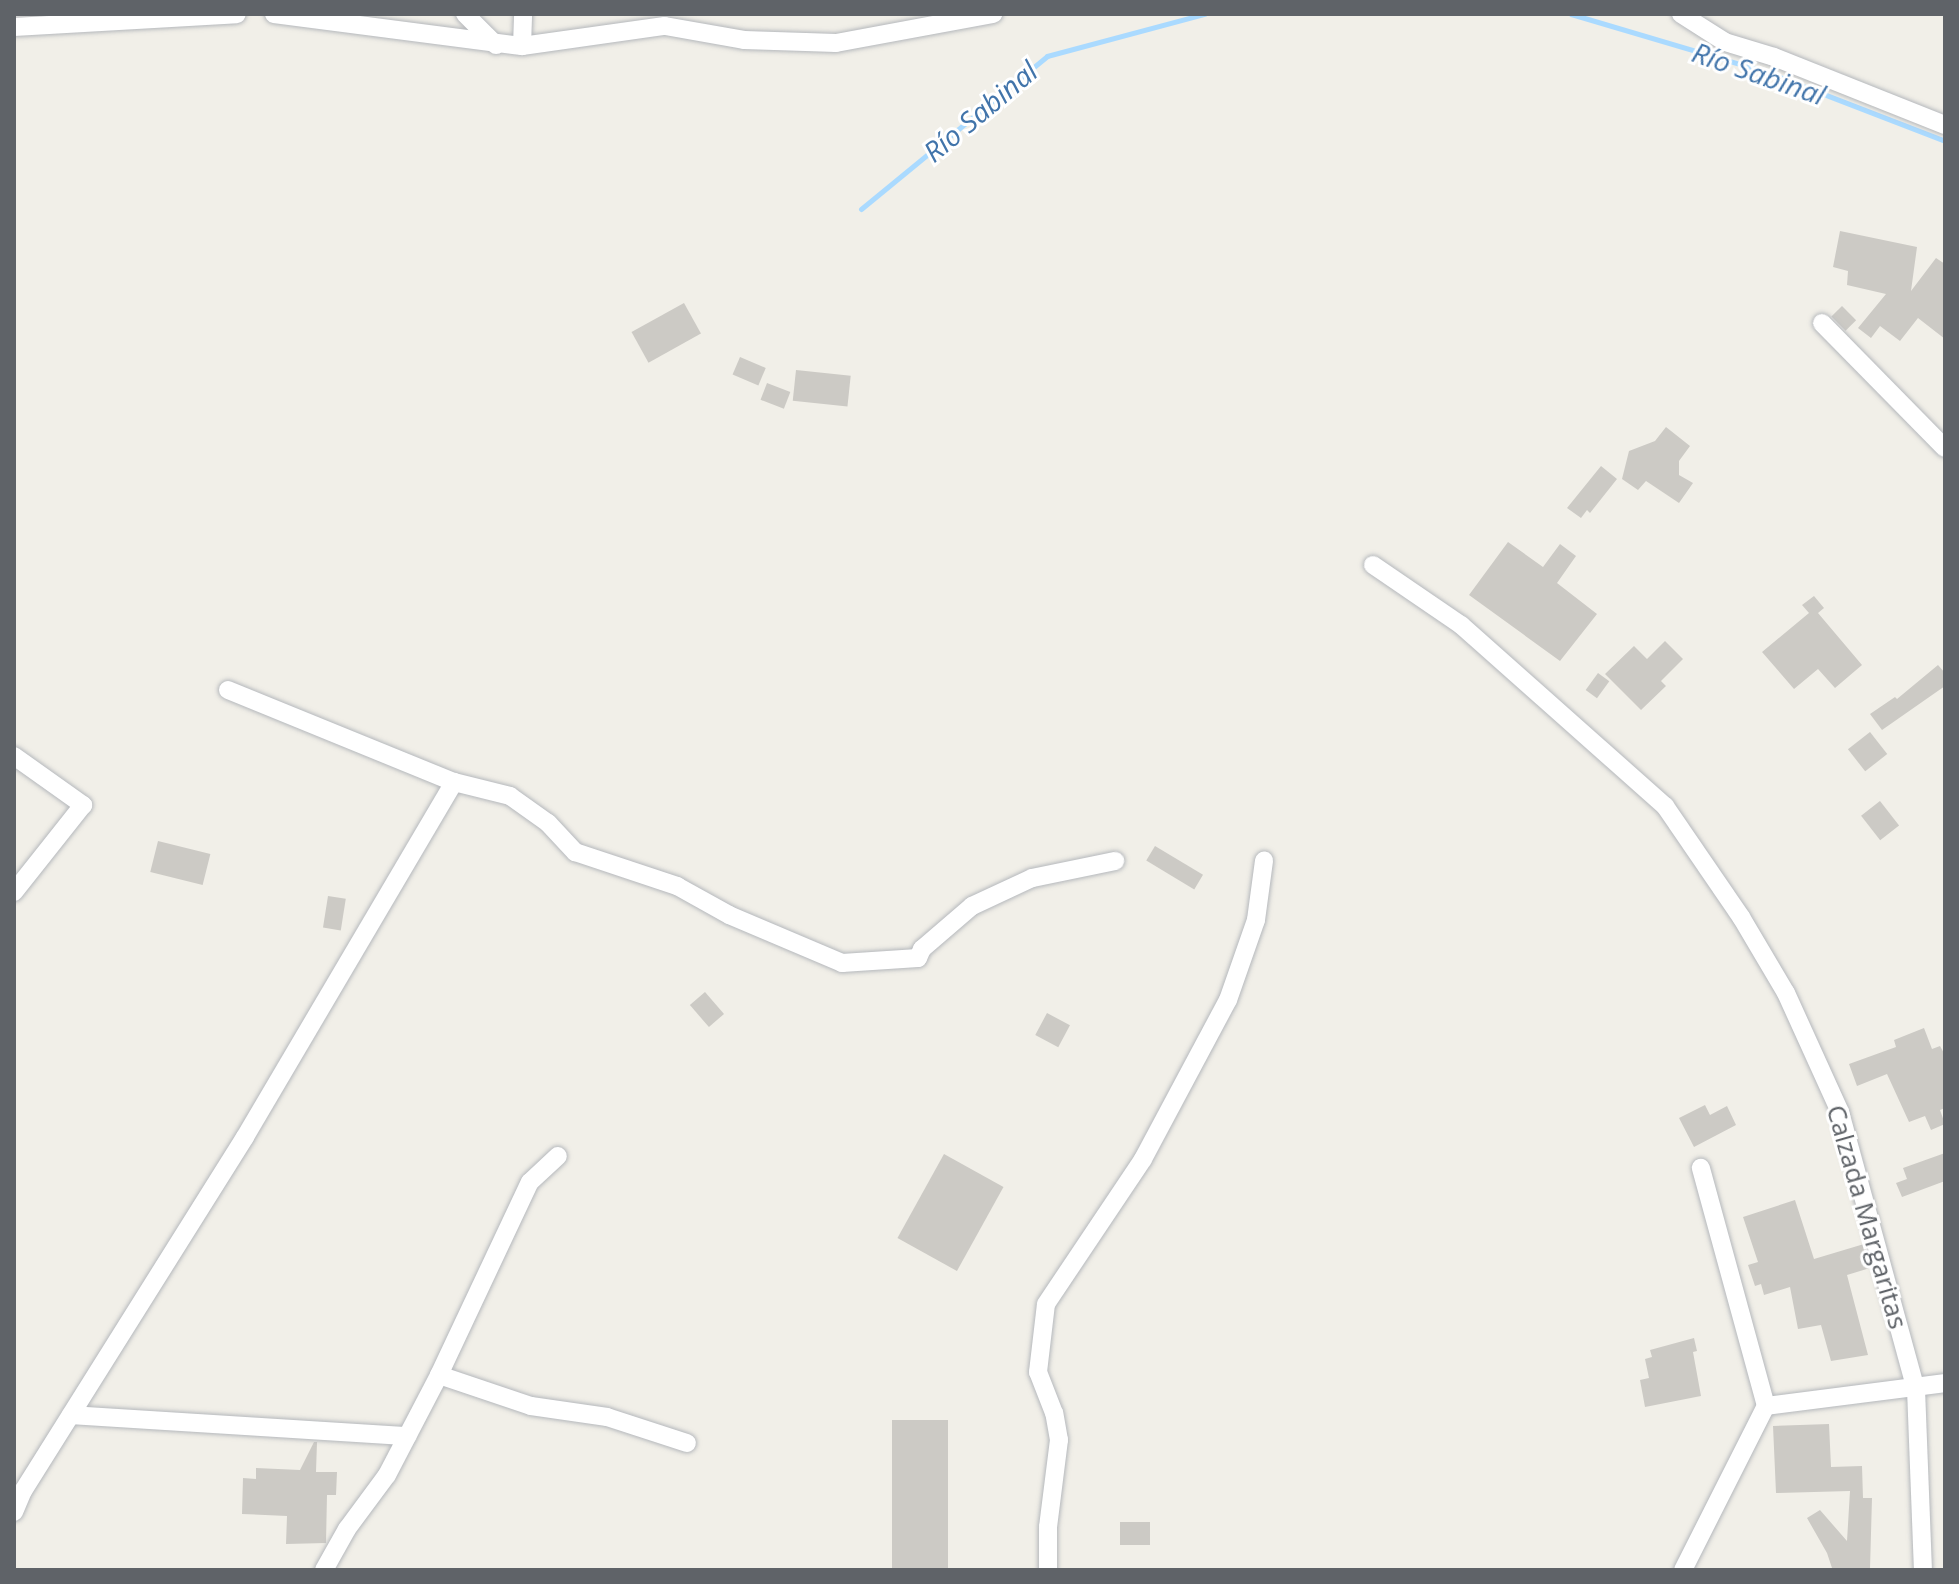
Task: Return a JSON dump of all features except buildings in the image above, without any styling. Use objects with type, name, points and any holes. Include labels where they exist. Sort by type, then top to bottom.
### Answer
[{"type":"street","points":[[14,27],[237,14]]},
{"type":"street","points":[[274,14],[522,46],[668,20],[744,40],[836,43],[993,14]]},
{"type":"street","points":[[465,14],[496,45]]},
{"type":"street","points":[[522,46],[523,14]]},
{"type":"street","points":[[1681,14],[1725,42],[1774,57],[1945,125]]},
{"type":"street","points":[[1822,323],[1945,448]]},
{"type":"street","name":"Calzada Margaritas","points":[[1373,565],[1461,625],[1665,806],[1741,917],[1786,993],[1840,1112],[1916,1389],[1923,1570]]},
{"type":"street","points":[[228,690],[454,782],[510,796],[548,823],[575,852],[677,886],[729,915],[842,963],[918,958],[922,949],[972,906],[1032,878],[1115,861]]},
{"type":"street","points":[[14,756],[83,805],[14,892]]},
{"type":"street","points":[[14,1512],[245,1137],[454,782]]},
{"type":"street","points":[[1048,1570],[1048,1527],[1059,1440],[1054,1413],[1038,1372],[1046,1304],[1143,1159],[1228,1000],[1256,920],[1264,861]]},
{"type":"street","points":[[324,1570],[347,1529],[387,1475],[439,1375],[530,1182],[558,1156]]},
{"type":"street","points":[[1683,1570],[1766,1406],[1701,1168]]},
{"type":"street","points":[[439,1375],[531,1406],[607,1417],[687,1443]]},
{"type":"street","points":[[1766,1406],[1945,1383]]},
{"type":"street","points":[[71,1415],[407,1436]]},
{"type":"waterway","name":"Río Sabinal","points":[[861,209],[1047,56],[1204,14]]},
{"type":"waterway","name":"Río Sabinal","points":[[1571,14],[1764,71],[1945,141]]}]
